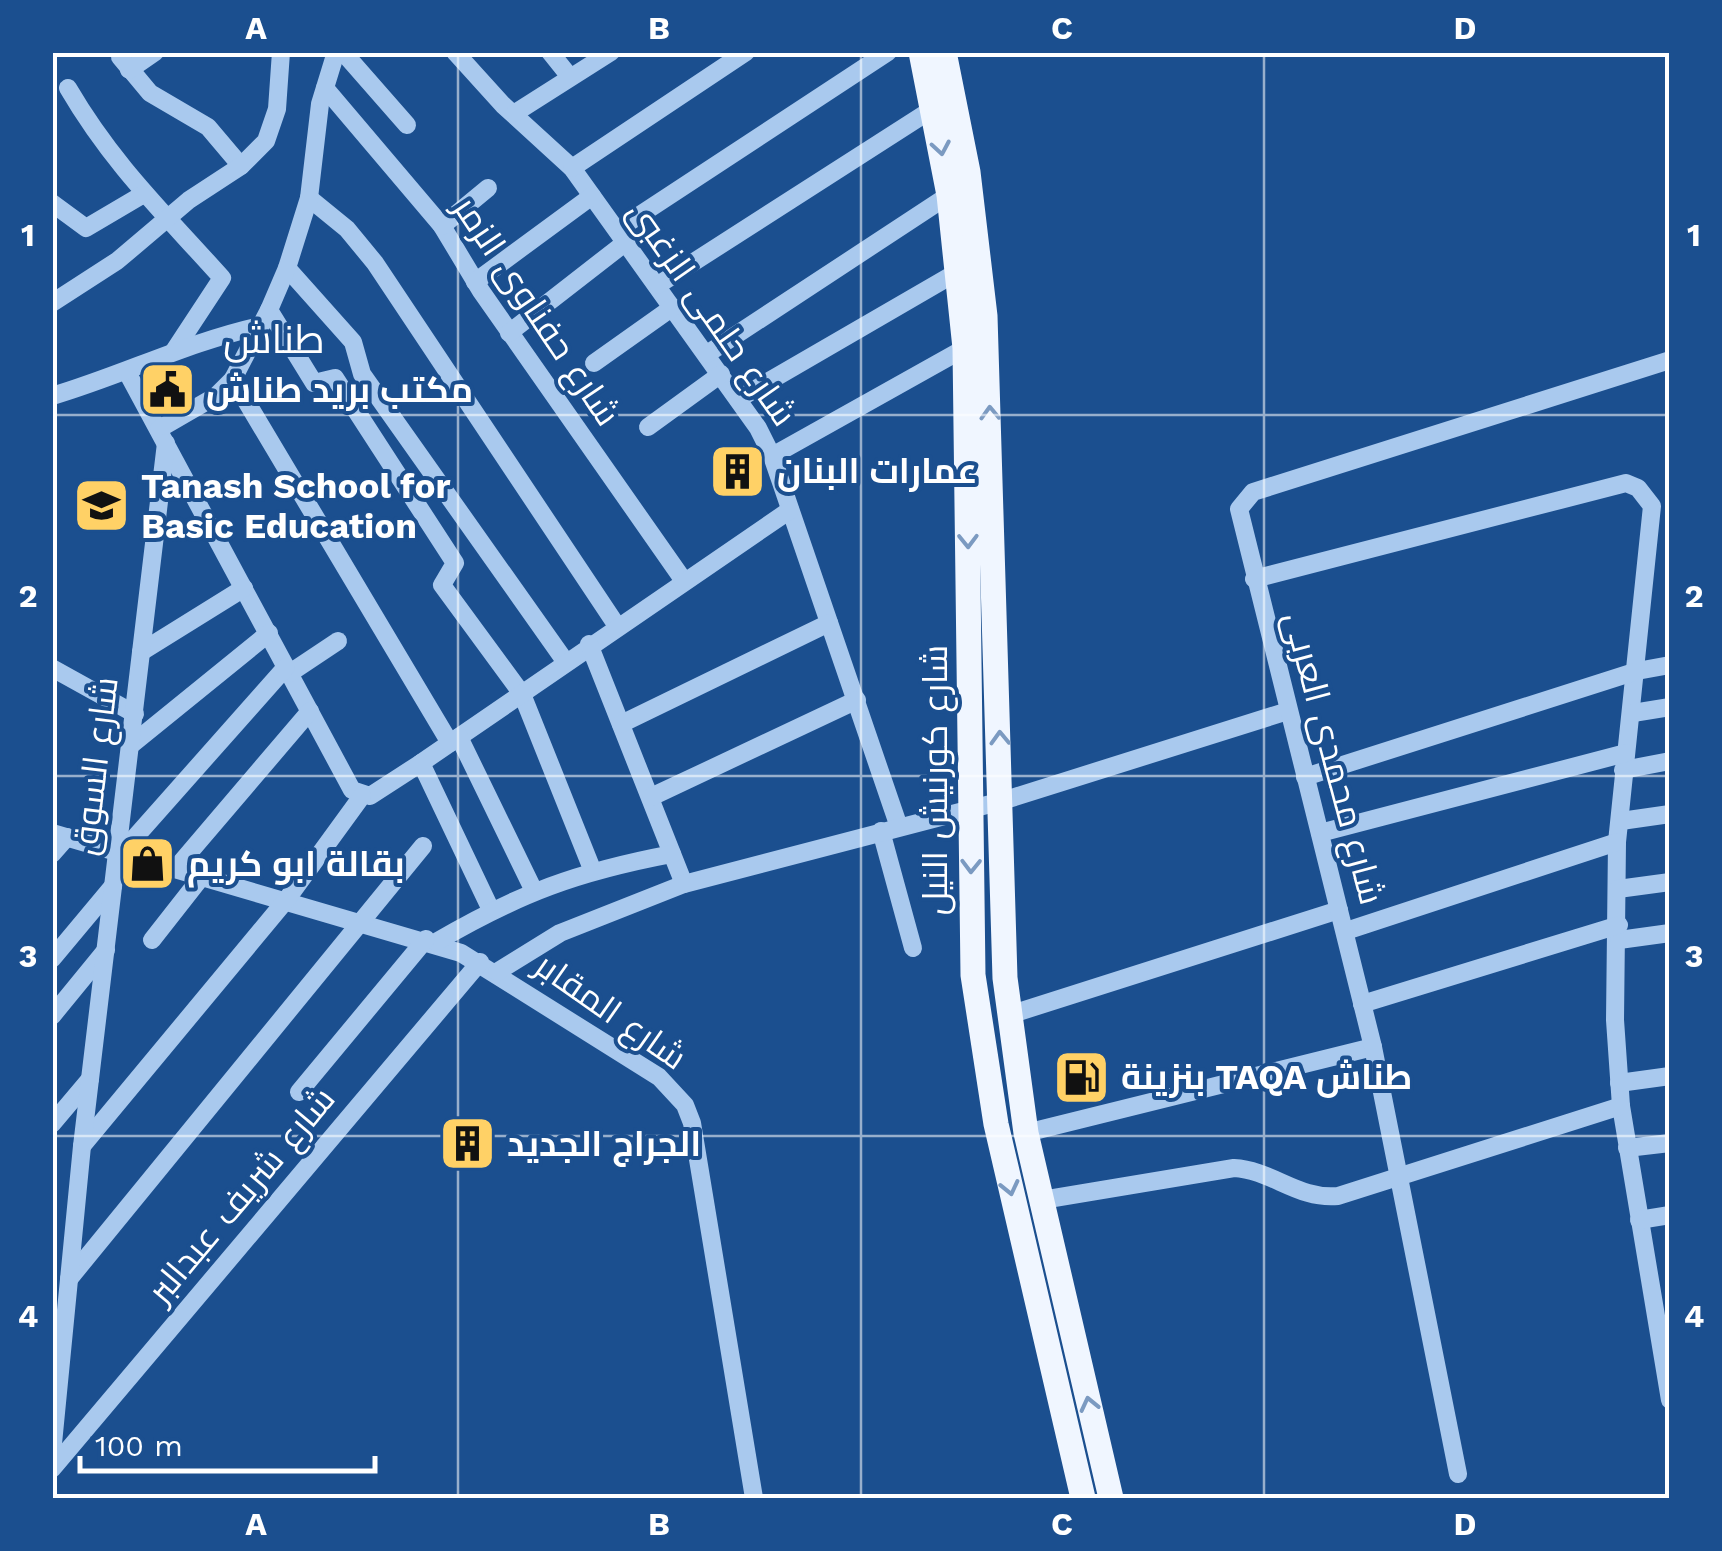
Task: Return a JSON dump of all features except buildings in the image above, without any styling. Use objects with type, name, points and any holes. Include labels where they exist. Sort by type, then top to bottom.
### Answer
[{"type":"main road","name":"شارع كورنيش النيل","points":[[921,52],[949,195],[965,348],[972,808],[970,924],[986,1074],[1083,1498]]},
{"type":"main road","name":"شارع كورنيش النيل","points":[[944,52],[968,172],[985,316],[1002,801],[1000,933],[1009,1016],[1026,1133],[1111,1498]]},
{"type":"street","points":[[155,52],[125,64],[162,103],[208,126],[240,166]]},
{"type":"street","points":[[52,302],[117,261],[165,219],[240,166],[266,141],[274,126],[281,52]]},
{"type":"street","points":[[162,436],[233,379],[265,318],[288,268],[308,198],[325,88],[340,52],[407,125]]},
{"type":"street","name":"شارع حلمى الزغبى","points":[[455,52],[572,168],[740,398],[772,456],[857,700],[890,829],[914,948]]},
{"type":"street","points":[[550,52],[570,77]]},
{"type":"street","points":[[514,113],[611,52]]},
{"type":"street","points":[[572,168],[746,52]]},
{"type":"street","points":[[509,332],[621,236],[888,52]]},
{"type":"street","points":[[68,88],[142,195],[222,278],[174,351]]},
{"type":"street","name":"شارع حفناوى الزمر","points":[[325,88],[442,226],[509,332],[684,581]]},
{"type":"street","points":[[658,285],[934,108]]},
{"type":"street","points":[[442,226],[488,188]]},
{"type":"street","points":[[56,212],[86,228],[142,195]]},
{"type":"street","points":[[707,354],[949,195]]},
{"type":"street","points":[[475,282],[592,196]]},
{"type":"street","points":[[308,198],[347,228],[376,263],[616,626]]},
{"type":"street","points":[[288,268],[353,342],[362,374],[566,661]]},
{"type":"street","points":[[740,398],[959,271]]},
{"type":"street","points":[[594,363],[673,307]]},
{"type":"street","points":[[52,396],[265,318]]},
{"type":"street","points":[[265,318],[314,383],[322,384],[330,376],[336,380],[455,564],[442,585],[522,694],[592,869]]},
{"type":"street","points":[[772,456],[965,348]]},
{"type":"street","name":"شارع محمدى العربى","points":[[1458,1474],[1373,1047],[1239,509],[1253,492],[1670,360]]},
{"type":"street","points":[[126,372],[310,711],[356,790],[370,796],[790,510]]},
{"type":"street","points":[[648,427],[721,374]]},
{"type":"street","points":[[233,379],[454,740],[534,889]]},
{"type":"street","name":"شارع السوق","points":[[52,1454],[82,1146],[136,714],[162,436]]},
{"type":"street","points":[[1254,578],[1626,483],[1646,496],[1654,518],[1617,842],[1619,933],[1615,1020],[1627,1148],[1669,1388]]},
{"type":"street","points":[[141,652],[244,588]]},
{"type":"street","points":[[621,724],[829,623]]},
{"type":"street","points":[[131,745],[269,633]]},
{"type":"street","points":[[120,851],[288,670],[338,641]]},
{"type":"street","points":[[589,644],[684,884]]},
{"type":"street","points":[[1305,777],[1637,671],[1670,666]]},
{"type":"street","points":[[52,668],[136,714]]},
{"type":"street","points":[[652,797],[857,700]]},
{"type":"street","points":[[1633,713],[1670,706]]},
{"type":"street","points":[[177,867],[310,711]]},
{"type":"street","points":[[497,972],[560,932],[684,884],[1002,801],[1288,711]]},
{"type":"street","points":[[1320,833],[1625,761],[1670,761]]},
{"type":"street","points":[[420,763],[491,910]]},
{"type":"street","points":[[82,1146],[287,899],[356,790]]},
{"type":"street","points":[[1621,821],[1670,814]]},
{"type":"street","points":[[52,854],[60,835]]},
{"type":"street","name":"شارع المقابر","points":[[60,835],[431,941],[497,972],[659,1077],[685,1105],[692,1123],[754,1498]]},
{"type":"street","points":[[1346,931],[1617,842]]},
{"type":"street","points":[[70,1278],[422,846]]},
{"type":"street","points":[[298,1092],[431,941],[534,889],[592,869],[672,854]]},
{"type":"street","points":[[152,940],[203,875]]},
{"type":"street","points":[[1618,889],[1670,882]]},
{"type":"street","points":[[52,959],[114,884]]},
{"type":"street","points":[[1009,1016],[1339,910]]},
{"type":"street","points":[[1362,1004],[1619,933],[1670,933]]},
{"type":"street","points":[[52,1016],[106,950]]},
{"type":"street","name":"شارع شريف عبدالبر","points":[[52,1469],[480,962]]},
{"type":"street","points":[[1026,1133],[1373,1047]]},
{"type":"street","points":[[1619,1083],[1670,1076]]},
{"type":"street","points":[[52,1124],[90,1078]]},
{"type":"street","points":[[1042,1200],[1234,1168],[1316,1196],[1338,1196],[1621,1106]]},
{"type":"street","points":[[1627,1148],[1670,1143]]},
{"type":"street","points":[[1639,1220],[1670,1216]]},
{"type":"street","points":[[52,1349],[66,1334]]},
{"type":"place","name":"مكتب بريد طناش","points":[[167,390]]},
{"type":"place","name":"عمارات البنان","points":[[738,471]]},
{"type":"place","name":"Tanash School for Basic Education","points":[[102,506]]},
{"type":"place","name":"بقالة ابو كريم","points":[[148,864]]},
{"type":"place","name":"بنزينة TAQA طناش","points":[[1082,1077]]},
{"type":"place","name":"الجراج الجديد","points":[[468,1144]]},
{"type":"district","name":"طناش","points":[[274,339]]}]
